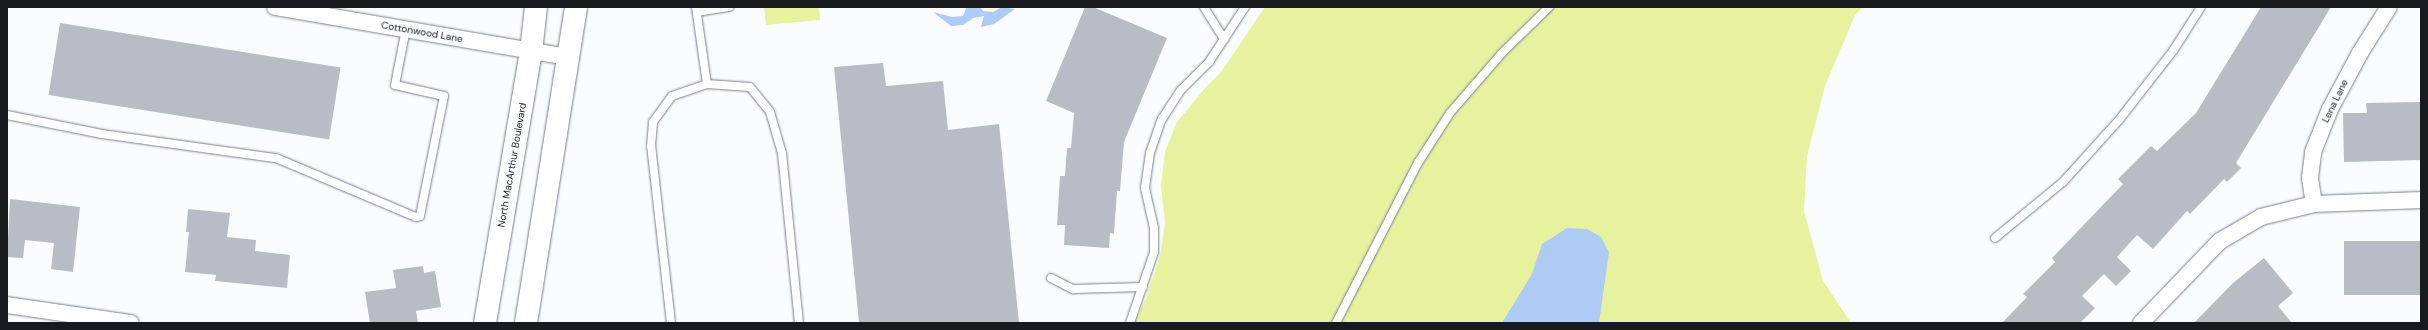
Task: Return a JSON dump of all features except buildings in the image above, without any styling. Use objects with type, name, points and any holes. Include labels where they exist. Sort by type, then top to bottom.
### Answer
[{"type":"main road","name":"North MacArthur Boulevard","points":[[486,323],[531,52],[536,7]]},
{"type":"main road","points":[[526,323],[576,7]]},
{"type":"street","name":"Cottonwood Lane","points":[[275,7],[531,52],[568,57]]},
{"type":"street","name":"Lena Lane","points":[[2314,204],[2310,178],[2313,152],[2327,116],[2360,53],[2389,7]]},
{"type":"street","points":[[2141,323],[2220,241],[2260,217],[2314,204],[2421,200]]},
{"type":"street","points":[[7,305],[131,323]]},
{"type":"lane","points":[[707,84],[697,9],[730,7]]},
{"type":"lane","points":[[1204,7],[1224,40]]},
{"type":"lane","points":[[1130,323],[1154,252],[1154,228],[1145,188],[1150,153],[1162,119],[1181,90],[1209,62],[1245,7]]},
{"type":"lane","points":[[1336,323],[1418,163],[1450,113],[1502,53],[1549,7]]},
{"type":"lane","points":[[1995,238],[2068,177],[2119,120],[2173,51],[2201,7]]},
{"type":"lane","points":[[7,115],[102,134],[276,158],[416,217],[420,216],[444,96],[395,85],[406,29]]},
{"type":"lane","points":[[671,323],[651,146],[653,122],[672,96],[707,84],[750,87],[770,112],[782,153],[799,323]]},
{"type":"lane","points":[[1051,278],[1073,289],[1143,287]]},
{"type":"green space","points":[[764,7],[819,7],[820,20],[766,25]]},
{"type":"green space","points":[[1265,7],[1863,7],[1855,15],[1825,86],[1807,156],[1804,211],[1823,281],[1851,323],[1134,323],[1146,298],[1160,256],[1165,223],[1161,185],[1165,152],[1177,122],[1206,87],[1221,72]]},
{"type":"water","points":[[967,7],[980,7],[983,11],[993,12],[1002,7],[1015,9],[994,24],[981,27],[984,16],[973,18],[963,25],[951,26],[933,12],[952,17],[963,16]]},
{"type":"water","points":[[1567,228],[1587,229],[1601,237],[1609,252],[1599,323],[1502,323],[1532,274],[1542,244]]}]
